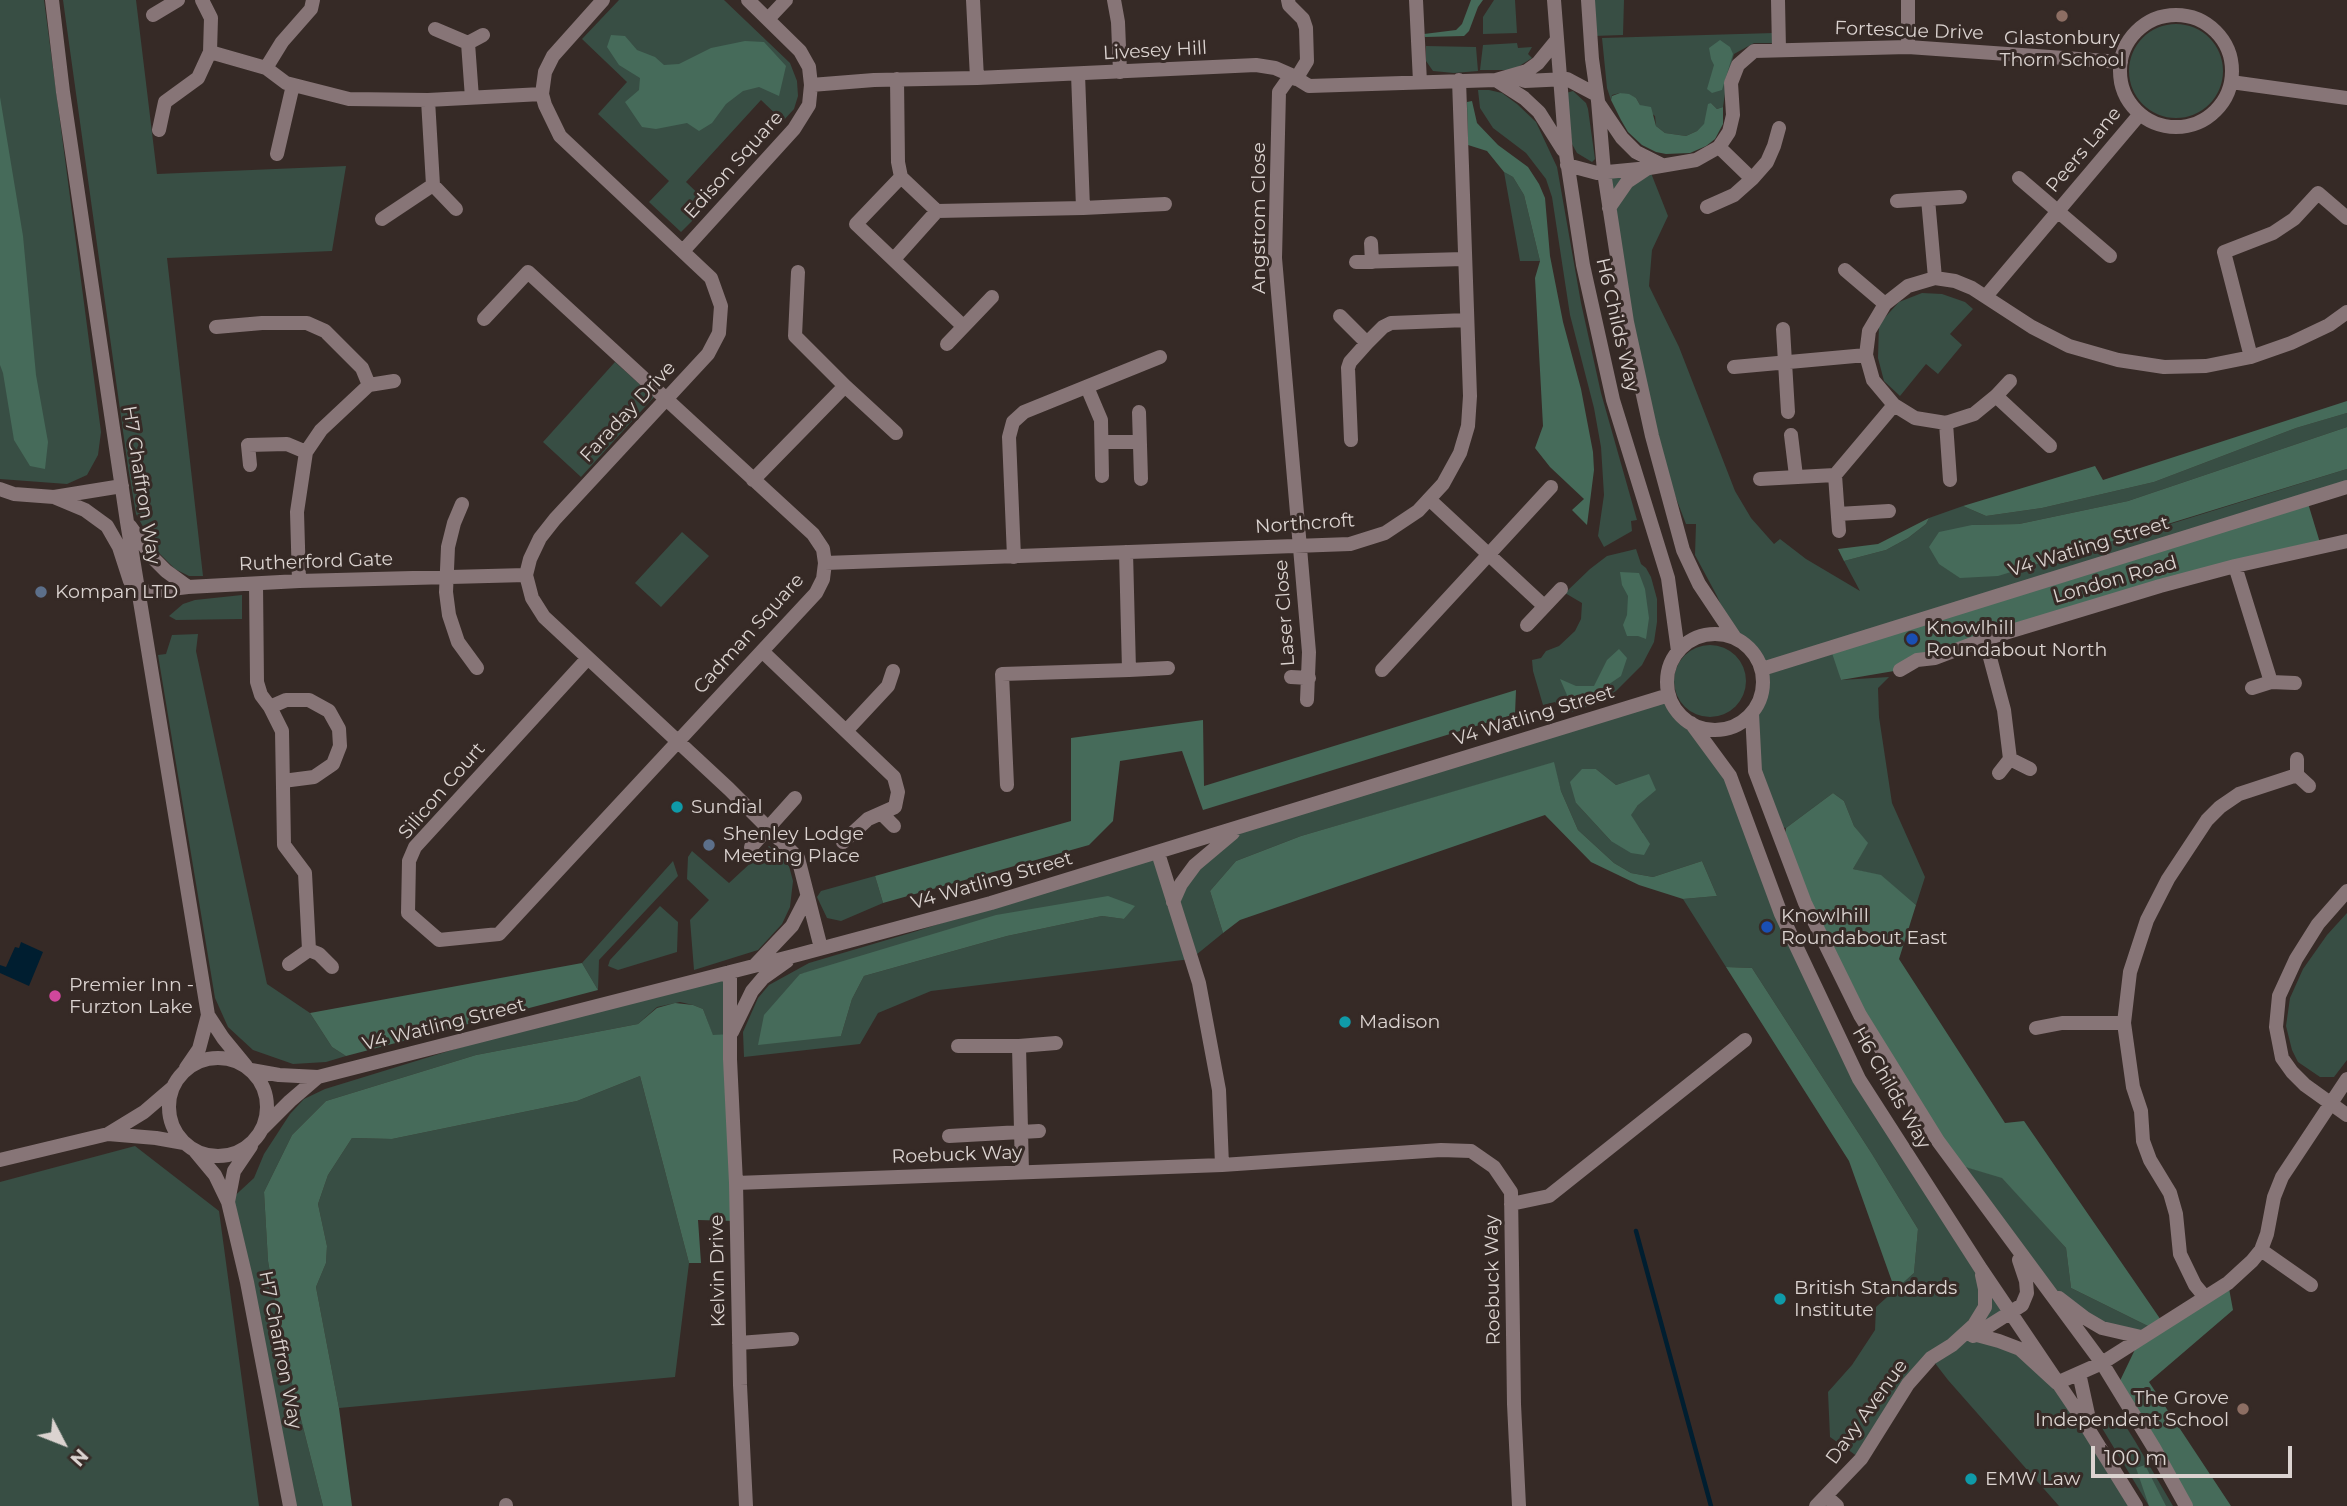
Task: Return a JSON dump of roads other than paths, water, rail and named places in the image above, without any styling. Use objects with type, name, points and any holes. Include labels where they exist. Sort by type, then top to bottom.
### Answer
[{"type":"street","name":"H7 Chaffron Way","points":[[52,0],[121,486],[208,1015],[248,1068]]},
{"type":"street","points":[[153,15],[178,0]]},
{"type":"street","points":[[159,130],[165,102],[198,78],[210,52],[211,18],[202,0]]},
{"type":"street","points":[[267,68],[282,42],[311,9],[313,0]]},
{"type":"street","points":[[210,52],[267,68],[286,83],[349,99],[429,100],[542,94],[545,72],[553,56],[603,0]]},
{"type":"street","points":[[748,0],[800,51],[808,67],[811,85]]},
{"type":"street","points":[[768,19],[786,0]]},
{"type":"street","points":[[973,0],[977,78]]},
{"type":"street","points":[[1114,0],[1118,22],[1120,72]]},
{"type":"street","name":"Angstrom Close","points":[[1288,0],[1289,5],[1303,19],[1307,36],[1307,61],[1279,92],[1275,258],[1300,546]]},
{"type":"street","points":[[1416,0],[1420,82]]},
{"type":"street","name":"H6 Childs Way","points":[[1554,0],[1567,160],[1583,265],[1610,386],[1662,560],[1675,618],[1678,651]]},
{"type":"street","name":"H6 Childs Way","points":[[1588,0],[1591,58],[1604,172],[1627,322],[1683,551],[1699,584],[1735,638]]},
{"type":"street","points":[[1778,0],[1779,49]]},
{"type":"street","points":[[1908,0],[1908,47]]},
{"type":"street","points":[[2185,16],[2186,0]]},
{"type":"street","points":[[2167,16],[2185,16],[2202,21],[2216,32],[2227,46],[2232,64],[2231,82],[2224,100],[2212,114],[2195,124],[2176,127],[2157,124],[2140,114],[2128,100],[2121,82],[2121,62],[2126,46],[2136,32],[2151,21],[2167,16]]},
{"type":"street","points":[[435,29],[468,43]]},
{"type":"street","points":[[468,43],[482,35]]},
{"type":"street","name":"Livesey Hill","points":[[811,85],[897,79],[977,78],[1256,65],[1275,68],[1309,86],[1496,80],[1527,71],[1538,63],[1556,41]]},
{"type":"street","points":[[468,43],[472,98]]},
{"type":"street","name":"Fortescue Drive","points":[[1719,147],[1729,132],[1733,116],[1731,83],[1738,65],[1754,51],[1908,47],[2121,62]]},
{"type":"street","points":[[1078,74],[1083,208]]},
{"type":"street","name":"Livesey Hill","points":[[1511,76],[1525,81],[1559,80]]},
{"type":"street","points":[[897,79],[898,162],[901,177],[937,211],[1165,204]]},
{"type":"street","points":[[1559,80],[1567,79],[1597,98],[1622,138],[1656,166]]},
{"type":"street","name":"Northcroft","points":[[825,563],[1350,544],[1385,533],[1418,511],[1443,484],[1460,453],[1468,426],[1471,396],[1466,320],[1459,80]]},
{"type":"street","points":[[1496,80],[1539,112],[1567,160],[1597,173],[1696,160],[1719,147],[1752,178]]},
{"type":"street","points":[[2231,82],[2347,98]]},
{"type":"street","points":[[276,154],[293,85]]},
{"type":"street","name":"Edison Square","points":[[683,251],[794,130],[809,105],[811,85]]},
{"type":"street","name":"Faraday Drive","points":[[526,575],[540,538],[555,519],[708,354],[719,333],[721,306],[711,278],[560,136],[550,120],[542,94]]},
{"type":"street","points":[[429,100],[433,185],[456,209]]},
{"type":"street","name":"Peers Lane","points":[[1987,295],[2140,114]]},
{"type":"street","points":[[1707,207],[1734,195],[1767,162],[1779,128]]},
{"type":"street","points":[[1609,208],[1627,182],[1656,166]]},
{"type":"street","points":[[901,177],[856,224],[963,326]]},
{"type":"street","name":"Peers Lane","points":[[2019,178],[2110,256]]},
{"type":"street","points":[[382,219],[433,185]]},
{"type":"street","points":[[2251,357],[2224,252],[2273,233],[2294,219],[2318,193],[2347,218]]},
{"type":"street","points":[[1897,201],[1959,197]]},
{"type":"street","points":[[1928,200],[1935,278]]},
{"type":"street","points":[[894,259],[937,211]]},
{"type":"street","points":[[1371,243],[1372,262]]},
{"type":"street","points":[[1356,262],[1464,259]]},
{"type":"street","points":[[1845,270],[1885,304]]},
{"type":"street","name":"Cadman Square","points":[[484,319],[528,272],[813,534],[823,549],[823,579],[816,593],[677,742]]},
{"type":"street","points":[[799,272],[794,335],[896,433]]},
{"type":"street","points":[[2010,380],[1996,397],[1974,414],[1946,423],[1915,418],[1894,405],[1873,380],[1866,355],[1869,331],[1885,304],[1908,286],[1935,278],[1955,281],[1987,295],[2006,311],[2069,346],[2118,360],[2174,366],[2206,366],[2251,357],[2291,343],[2329,325],[2347,312]]},
{"type":"street","points":[[947,344],[992,297]]},
{"type":"street","points":[[1340,316],[1367,343]]},
{"type":"street","points":[[1351,440],[1348,368],[1367,343],[1391,323],[1466,320]]},
{"type":"street","points":[[216,327],[307,323],[325,331],[362,368],[369,385]]},
{"type":"street","points":[[1783,329],[1788,412]]},
{"type":"street","points":[[1734,367],[1866,355]]},
{"type":"street","points":[[1014,557],[1009,438],[1013,422],[1024,412],[1160,357]]},
{"type":"street","points":[[299,581],[297,512],[306,452],[321,430],[369,385],[394,381]]},
{"type":"street","points":[[753,480],[845,386]]},
{"type":"street","points":[[1087,387],[1101,420],[1102,476]]},
{"type":"street","points":[[1996,397],[2050,446]]},
{"type":"street","points":[[1839,531],[1835,475],[1894,405]]},
{"type":"street","points":[[1139,412],[1141,480]]},
{"type":"street","points":[[1946,423],[1950,480]]},
{"type":"street","points":[[1791,435],[1796,476]]},
{"type":"street","points":[[1102,442],[1139,442]]},
{"type":"street","points":[[250,464],[248,445],[287,444],[306,452]]},
{"type":"street","points":[[1760,479],[1835,475]]},
{"type":"street","points":[[0,489],[14,494],[54,497],[121,486]]},
{"type":"street","points":[[1382,670],[1551,486]]},
{"type":"street","name":"V4 Watling Street","points":[[1762,669],[2347,487]]},
{"type":"street","points":[[54,497],[85,510],[107,526],[119,547],[140,609]]},
{"type":"street","points":[[1429,499],[1544,606]]},
{"type":"street","points":[[462,504],[448,547],[446,576],[449,615],[458,642],[477,668]]},
{"type":"street","points":[[1838,514],[1889,511]]},
{"type":"street","points":[[127,522],[153,558],[188,587]]},
{"type":"street","name":"London Road","points":[[1900,670],[1917,660],[1935,658],[1984,639],[2148,590],[2235,566],[2347,541]]},
{"type":"street","name":"Laser Close","points":[[1300,546],[1310,652],[1307,699]]},
{"type":"street","points":[[1126,552],[1129,670]]},
{"type":"street","points":[[2235,566],[2270,682]]},
{"type":"street","points":[[526,575],[532,598],[544,617],[798,858],[821,948]]},
{"type":"street","name":"Rutherford Gate","points":[[138,593],[188,587],[299,581],[526,575]]},
{"type":"street","points":[[257,584],[257,682],[261,695],[282,731],[284,845],[305,873],[309,950]]},
{"type":"street","points":[[1527,625],[1561,589]]},
{"type":"street","points":[[1720,634],[1735,638],[1746,645],[1758,659],[1762,669],[1763,685],[1752,713],[1742,722],[1717,730],[1691,723],[1679,714],[1669,695],[1667,680],[1670,664],[1678,651],[1690,641],[1704,635],[1720,634]]},
{"type":"street","points":[[1984,639],[2004,710],[2010,759],[1999,773]]},
{"type":"street","points":[[762,651],[894,777],[898,792],[895,807],[868,819],[843,842]]},
{"type":"street","name":"Silicon Court","points":[[588,658],[415,847],[409,861],[408,913],[439,940],[499,934],[677,742]]},
{"type":"street","points":[[1007,785],[1001,668],[1168,668]]},
{"type":"street","points":[[846,731],[888,686],[893,671]]},
{"type":"street","name":"Laser Close","points":[[1291,677],[1309,677]]},
{"type":"street","points":[[2252,688],[2270,682],[2295,683]]},
{"type":"street","name":"V4 Watling Street","points":[[248,1068],[279,1075],[318,1077],[797,955],[991,903],[1669,695]]},
{"type":"street","points":[[270,707],[286,700],[309,700],[329,711],[339,729],[340,746],[332,764],[314,778],[284,781]]},
{"type":"street","name":"H6 Childs Way","points":[[1752,713],[1755,771],[1805,903],[1860,1015],[1938,1141],[2102,1363],[2186,1506]]},
{"type":"street","name":"H6 Childs Way","points":[[1691,723],[1730,776],[1781,914],[1859,1079],[2057,1383],[2082,1412],[2136,1506]]},
{"type":"street","points":[[2010,759],[2030,769]]},
{"type":"street","points":[[2297,759],[2297,775],[2309,786]]},
{"type":"street","points":[[2205,1297],[2195,1285],[2180,1254],[2176,1214],[2170,1193],[2150,1160],[2143,1141],[2141,1111],[2133,1087],[2124,1023],[2130,972],[2147,920],[2168,879],[2196,835],[2220,807],[2239,794],[2297,775]]},
{"type":"street","points":[[751,847],[794,797]]},
{"type":"street","points":[[882,814],[894,826]]},
{"type":"street","points":[[1173,902],[1181,884],[1195,865],[1239,827]]},
{"type":"street","points":[[1157,853],[1199,984],[1219,1090],[1222,1166]]},
{"type":"street","points":[[2347,891],[2318,924],[2296,959],[2279,996],[2276,1016],[2277,1040],[2282,1058],[2292,1072],[2305,1085],[2347,1115]]},
{"type":"street","points":[[754,966],[792,926],[807,897]]},
{"type":"street","points":[[289,964],[309,950]]},
{"type":"street","points":[[309,950],[319,954],[332,967]]},
{"type":"street","name":"Kelvin Drive","points":[[731,1034],[752,991],[763,978],[797,955]]},
{"type":"street","name":"Kelvin Drive","points":[[730,972],[739,1343],[746,1506]]},
{"type":"street","name":"H7 Chaffron Way","points":[[184,1072],[199,1049],[208,1015]]},
{"type":"street","points":[[2036,1028],[2062,1023],[2124,1023]]},
{"type":"street","points":[[1511,1204],[1549,1196],[1745,1040]]},
{"type":"street","points":[[958,1046],[1056,1043]]},
{"type":"street","points":[[1019,1046],[1022,1172]]},
{"type":"street","points":[[0,1160],[108,1134],[156,1138],[190,1147],[207,1155],[234,1154],[246,1148],[259,1134],[265,1119],[266,1098],[263,1087],[248,1068],[230,1059],[214,1058],[197,1062],[144,1112],[108,1134]]},
{"type":"street","name":"V4 Watling Street","points":[[259,1134],[290,1101],[318,1077]]},
{"type":"street","points":[[1977,1335],[2020,1349],[2057,1383],[2102,1363],[2205,1297],[2241,1272],[2261,1250],[2282,1177],[2347,1079]]},
{"type":"street","points":[[172,1088],[170,1118],[175,1132],[190,1147]]},
{"type":"street","points":[[949,1136],[1039,1131]]},
{"type":"street","name":"H7 Chaffron Way","points":[[228,1202],[234,1171],[259,1134]]},
{"type":"street","name":"H7 Chaffron Way","points":[[190,1147],[215,1175],[228,1202],[247,1282],[290,1506]]},
{"type":"street","name":"Roebuck Way","points":[[736,1183],[1222,1166],[1429,1151],[1471,1151],[1494,1167],[1511,1192],[1514,1404],[1519,1506]]},
{"type":"street","points":[[2012,1243],[2026,1281],[2027,1293],[2022,1305],[2012,1312]]},
{"type":"street","points":[[2261,1250],[2311,1285]]},
{"type":"street","name":"Davy Avenue","points":[[1952,1345],[1974,1325],[1985,1307],[1981,1269]]},
{"type":"street","points":[[2043,1285],[2102,1328],[2141,1337]]},
{"type":"street","name":"Davy Avenue","points":[[1827,1503],[1861,1459],[1908,1384],[1931,1358],[1952,1345],[1977,1335],[2012,1312]]},
{"type":"street","points":[[739,1343],[792,1339]]},
{"type":"street","points":[[2079,1373],[2082,1412]]},
{"type":"water","points":[[21,942],[43,952],[29,986],[0,973],[0,965],[6,967],[15,947],[19,948]]},
{"type":"waterway","points":[[1636,1231],[1711,1506]]},
{"type":"place","name":"Glastonbury Thorn School","points":[[2062,16]]},
{"type":"place","name":"Kompan LTD","points":[[41,592]]},
{"type":"place","name":"Knowlhill Roundabout North","points":[[1912,639]]},
{"type":"place","name":"Sundial","points":[[677,807]]},
{"type":"place","name":"Shenley Lodge Meeting Place","points":[[709,845]]},
{"type":"place","name":"Knowlhill Roundabout East","points":[[1767,927]]},
{"type":"place","name":"Premier Inn - Furzton Lake","points":[[55,996]]},
{"type":"place","name":"Madison","points":[[1345,1022]]},
{"type":"place","name":"British Standards Institute","points":[[1780,1299]]},
{"type":"place","name":"The Grove Independent School","points":[[2243,1409]]},
{"type":"place","name":"EMW Law","points":[[1971,1479]]}]
